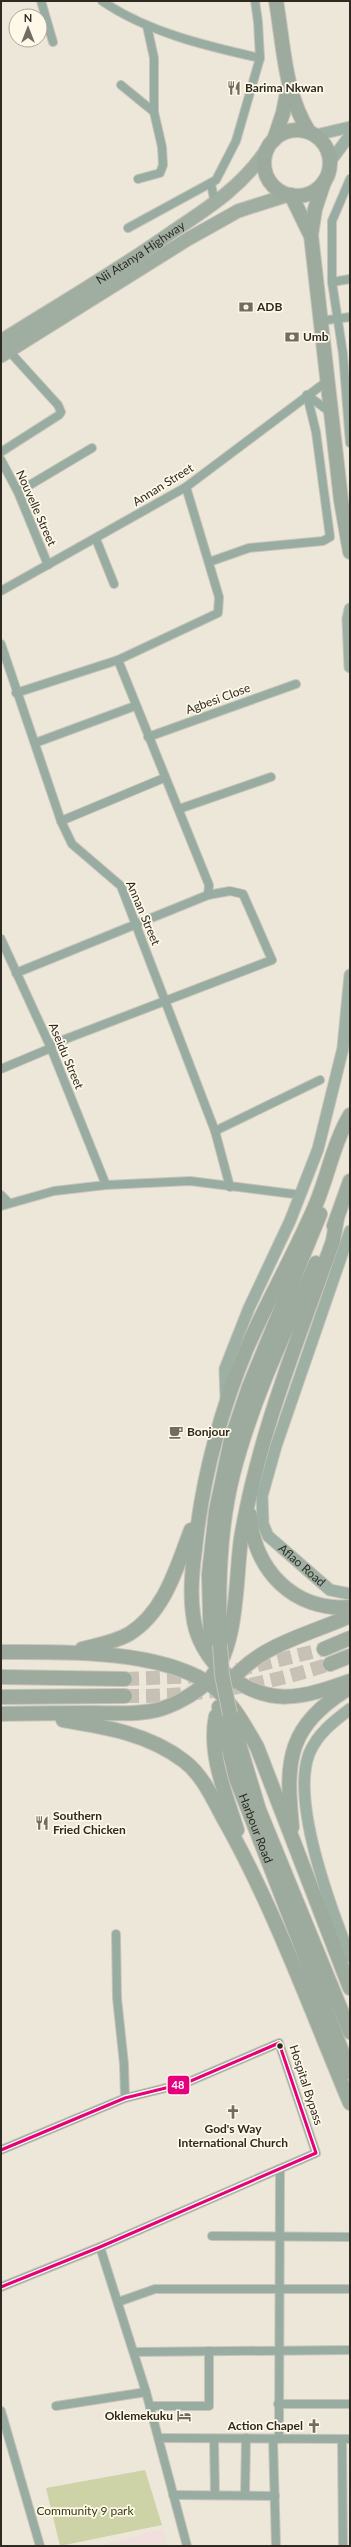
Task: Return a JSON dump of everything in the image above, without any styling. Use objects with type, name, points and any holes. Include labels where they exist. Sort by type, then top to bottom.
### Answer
[{"type":"highway","points":[[276,1],[289,86],[297,112],[313,134],[326,147],[330,162],[315,208],[312,235],[326,382],[350,552]]},
{"type":"highway","points":[[289,86],[284,113],[264,160],[265,171],[270,182],[278,190],[290,195],[309,193],[324,182]]},
{"type":"highway","points":[[270,144],[294,130],[313,134]]},
{"type":"highway","points":[[290,195],[312,235]]},
{"type":"highway","points":[[350,1115],[316,1204],[250,1342],[226,1401],[199,1511],[191,1580],[192,1615],[200,1640],[218,1667],[232,1679],[254,1691],[278,1697],[310,1696],[350,1681]]},
{"type":"highway","points":[[214,1573],[233,1474],[244,1437],[298,1288],[338,1168],[350,1122]]},
{"type":"highway","points":[[1,1714],[134,1713],[158,1710],[175,1703],[206,1682],[218,1667],[231,1627],[238,1563],[249,1492],[282,1386],[332,1241],[337,1218],[350,1181]]},
{"type":"highway","points":[[298,1288],[337,1218]]},
{"type":"highway","points":[[249,1492],[253,1539],[259,1556],[273,1578],[287,1591],[311,1603],[339,1608],[350,1607]]},
{"type":"highway","points":[[71,1652],[105,1644],[129,1634],[152,1614],[172,1580],[199,1511]]},
{"type":"highway","name":"Harbour Road","points":[[214,1573],[222,1675],[238,1746],[276,1853],[350,2032]]},
{"type":"highway","name":"Harbour Road","points":[[214,1573],[211,1650],[226,1743],[279,1891],[350,2072]]},
{"type":"highway","points":[[350,1616],[294,1637],[271,1649],[232,1679],[221,1695],[215,1722],[214,1743],[220,1774],[243,1851],[350,2103]]},
{"type":"highway","points":[[324,1649],[350,1638]]},
{"type":"highway","points":[[1,1652],[71,1652],[112,1656],[171,1667],[206,1682],[221,1695],[241,1720],[257,1747],[294,1849],[350,1988]]},
{"type":"highway","points":[[330,1664],[350,1656]]},
{"type":"highway","points":[[1,1677],[125,1679]]},
{"type":"highway","points":[[294,1849],[288,1786],[289,1765],[296,1740],[306,1723],[334,1697],[350,1687]]},
{"type":"highway","points":[[1,1697],[125,1696]]},
{"type":"highway","points":[[23,1713],[106,1728],[135,1735],[161,1745],[186,1762],[208,1789],[243,1851]]},
{"type":"main road","name":"Nii Atanya Highway","points":[[4,349],[215,203],[254,169],[270,144]]},
{"type":"main road","points":[[4,349],[188,239],[238,211],[290,195]]},
{"type":"street","points":[[41,1],[53,42]]},
{"type":"street","points":[[102,1],[118,13],[147,26],[227,51],[260,58]]},
{"type":"street","points":[[128,228],[191,192],[211,184],[236,141],[260,58],[255,1]]},
{"type":"street","points":[[138,179],[160,173],[163,165],[162,146],[154,112],[154,58],[147,26]]},
{"type":"street","points":[[121,85],[154,112]]},
{"type":"street","points":[[313,134],[350,127]]},
{"type":"street","points":[[330,162],[350,135]]},
{"type":"street","points":[[350,179],[332,221],[332,282],[336,319],[347,354],[350,443]]},
{"type":"street","points":[[211,184],[215,203]]},
{"type":"street","points":[[332,282],[350,279]]},
{"type":"street","points":[[320,321],[350,317]]},
{"type":"street","points":[[1,452],[59,415],[61,412],[58,405],[4,349]]},
{"type":"street","name":"Annan Street","points":[[1,591],[186,487],[326,382]]},
{"type":"street","points":[[307,395],[330,412]]},
{"type":"street","points":[[209,562],[249,548],[323,541],[330,537],[316,432],[307,395]]},
{"type":"street","points":[[18,492],[92,448]]},
{"type":"street","name":"Nouvelle Street","points":[[1,460],[18,492],[48,565]]},
{"type":"street","points":[[16,693],[118,660],[218,613],[219,597],[186,487]]},
{"type":"street","points":[[96,538],[114,584]]},
{"type":"street","points":[[350,609],[348,619],[350,667]]},
{"type":"street","name":"Annan Street","points":[[1,644],[16,693],[61,821],[72,844],[121,886],[215,1131],[230,1187]]},
{"type":"street","points":[[118,660],[164,778],[179,809],[209,885],[208,895]]},
{"type":"street","name":"Agbesi Close","points":[[148,737],[296,684]]},
{"type":"street","points":[[34,743],[135,706]]},
{"type":"street","points":[[179,809],[271,777]]},
{"type":"street","points":[[61,821],[164,778]]},
{"type":"street","points":[[1,1069],[50,1047],[164,1001],[272,960],[243,894],[230,891],[208,895],[16,973]]},
{"type":"street","name":"Aseidu Street","points":[[1,939],[50,1047],[106,1185]]},
{"type":"street","points":[[1,964],[10,961]]},
{"type":"street","points":[[226,1401],[226,1369],[249,1308],[301,1195],[318,1148],[343,1048],[350,975]]},
{"type":"street","points":[[215,1131],[320,1080]]},
{"type":"street","points":[[1,1195],[5,1204],[54,1191],[106,1185],[190,1181],[301,1195]]},
{"type":"street","name":"Aflao Road","points":[[350,1231],[276,1446],[262,1496],[263,1524],[268,1536],[330,1590],[350,1594]]},
{"type":"street","points":[[350,1709],[323,1731],[310,1754],[304,1775],[304,1793],[310,1828],[324,1880],[350,1957]]},
{"type":"street","points":[[1,2150],[126,2098],[117,1998],[116,1934]]},
{"type":"street","name":"Hospital Bypass","points":[[126,2098],[186,2083],[279,2043],[316,2153],[280,2169]]},
{"type":"street","points":[[1,2287],[100,2247],[280,2169],[278,2237],[278,2404],[275,2496],[276,2546]]},
{"type":"street","points":[[212,2236],[350,2237]]},
{"type":"street","points":[[100,2247],[146,2392],[187,2546]]},
{"type":"street","points":[[118,2302],[155,2290],[350,2289]]},
{"type":"street","points":[[134,2352],[350,2350]]},
{"type":"street","points":[[150,2406],[209,2406],[209,2351]]},
{"type":"street","points":[[56,2406],[146,2392]]},
{"type":"street","points":[[278,2404],[350,2404]]},
{"type":"street","points":[[1,2411],[40,2546]]},
{"type":"street","points":[[158,2438],[346,2439],[346,2496],[343,2546]]},
{"type":"street","points":[[214,2438],[215,2495]]},
{"type":"street","points":[[246,2438],[246,2495]]},
{"type":"street","points":[[173,2495],[275,2496]]},
{"type":"shaded area","points":[[163,2529],[168,2546],[99,2546]]},
{"type":"green space","name":"Community 9 park","points":[[145,2470],[162,2525],[60,2546],[46,2488]]},
{"type":"tunnel","points":[[237,1670],[324,1649]]},
{"type":"tunnel","points":[[125,1696],[177,1695],[229,1689],[305,1672],[330,1664]]},
{"type":"tunnel","points":[[125,1679],[201,1676]]},
{"type":"transit line","name":"48","points":[[1,2150],[125,2098],[186,2083],[279,2043],[316,2153],[100,2247],[1,2287]]},
{"type":"place","name":"Barima Nkwan","points":[[234,88]]},
{"type":"place","name":"ADB","points":[[246,307]]},
{"type":"place","name":"Umb","points":[[292,337]]},
{"type":"place","name":"Bonjour","points":[[176,1432]]},
{"type":"place","name":"Southern Fried Chicken","points":[[42,1823]]},
{"type":"place","name":"God's Way International Church","points":[[233,2112]]},
{"type":"place","name":"Oklemekuku","points":[[184,2416]]},
{"type":"place","name":"Action Chapel","points":[[314,2426]]}]
